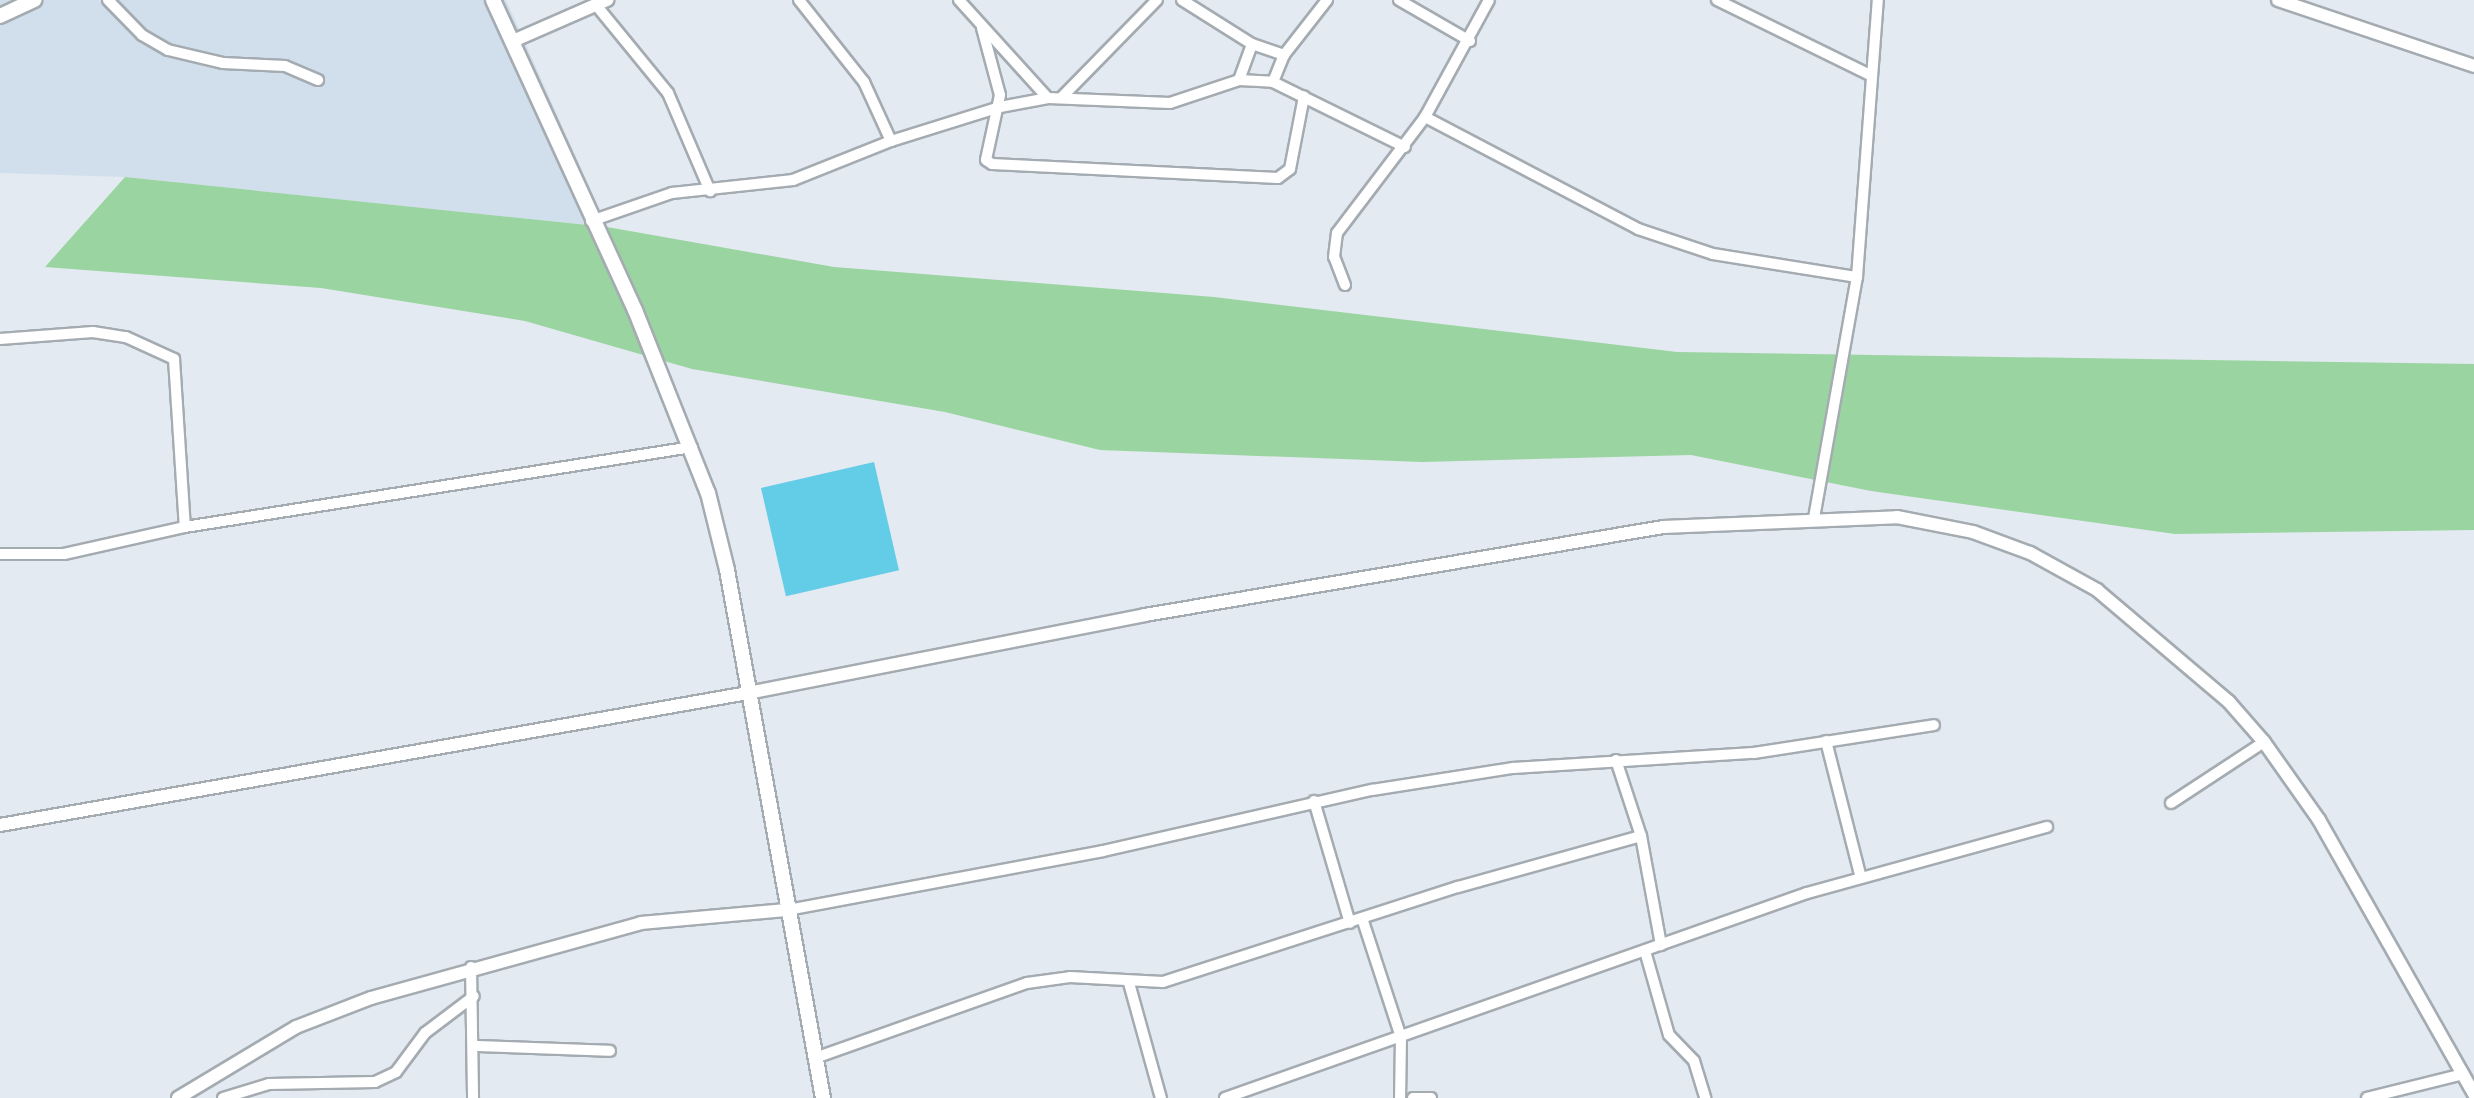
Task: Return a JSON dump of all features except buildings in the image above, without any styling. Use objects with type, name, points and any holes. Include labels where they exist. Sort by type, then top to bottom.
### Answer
[{"type":"main road","points":[[0,16],[35,0]]},
{"type":"main road","points":[[493,0],[692,447],[727,570],[823,1098]]},
{"type":"street","points":[[108,0],[142,35],[168,50],[223,63],[285,66],[318,80]]},
{"type":"street","points":[[799,0],[864,82],[891,141]]},
{"type":"street","points":[[1061,98],[1157,0]]},
{"type":"street","points":[[1182,0],[1252,44],[1284,55]]},
{"type":"street","points":[[1273,82],[1284,55],[1327,0]]},
{"type":"street","points":[[1399,0],[1470,41]]},
{"type":"street","points":[[1345,285],[1334,257],[1337,233],[1425,117],[1470,41],[1489,0]]},
{"type":"street","points":[[1717,0],[1870,75]]},
{"type":"street","points":[[1814,518],[1857,277],[1878,0]]},
{"type":"street","points":[[2278,0],[2474,66]]},
{"type":"street","points":[[963,2],[982,28],[1048,98]]},
{"type":"street","points":[[513,41],[602,3],[668,93],[710,191]]},
{"type":"street","points":[[982,28],[996,69],[1000,107],[987,163],[1262,180],[1290,169],[1304,96]]},
{"type":"street","points":[[1239,80],[1252,44]]},
{"type":"street","points":[[591,221],[654,197],[793,180],[891,141],[1000,107],[1048,98],[1170,103],[1239,80],[1273,82],[1405,147]]},
{"type":"street","points":[[1425,117],[1638,229],[1713,254],[1857,277]]},
{"type":"street","points":[[0,339],[93,332],[126,337],[174,359],[185,527]]},
{"type":"street","points":[[0,554],[64,554],[185,527],[692,447]]},
{"type":"street","points":[[0,825],[748,693],[1145,615],[1663,527],[1814,518],[1897,517],[1973,532],[2030,553],[2097,590],[2229,702],[2264,742],[2367,899],[2474,1094]]},
{"type":"street","points":[[178,1098],[191,1094],[296,1027],[471,967],[641,923],[788,910],[1103,851],[1314,801],[1513,768],[1616,760],[1685,760],[1934,725]]},
{"type":"street","points":[[1826,741],[1861,878]]},
{"type":"street","points":[[2171,803],[2264,742]]},
{"type":"street","points":[[1616,760],[1641,836],[1661,945]]},
{"type":"street","points":[[1314,801],[1350,923]]},
{"type":"street","points":[[1225,1098],[1861,878],[2047,827]]},
{"type":"street","points":[[815,1058],[1027,983],[1070,977],[1129,983],[1163,982],[1362,918],[1641,836]]},
{"type":"street","points":[[1362,918],[1401,1037],[1400,1098]]},
{"type":"street","points":[[1645,951],[1669,1035],[1694,1061],[1705,1098]]},
{"type":"street","points":[[471,967],[476,1046],[473,1098]]},
{"type":"street","points":[[1129,983],[1161,1098]]},
{"type":"street","points":[[223,1098],[254,1086],[344,1086],[388,1077],[425,1033],[474,996]]},
{"type":"street","points":[[476,1046],[610,1051]]},
{"type":"street","points":[[2367,1098],[2463,1074]]},
{"type":"street","points":[[1413,1098],[1427,1098]]},
{"type":"shaded area","points":[[0,0],[506,0],[607,227],[125,177],[0,173]]},
{"type":"green space","points":[[125,177],[607,227],[834,267],[1214,297],[1677,352],[2474,364],[2474,530],[2175,534],[1871,491],[1691,455],[1422,462],[1100,450],[945,412],[692,369],[525,321],[321,288],[45,267]]},
{"type":"water","points":[[874,462],[899,570],[786,596],[761,488]]}]
